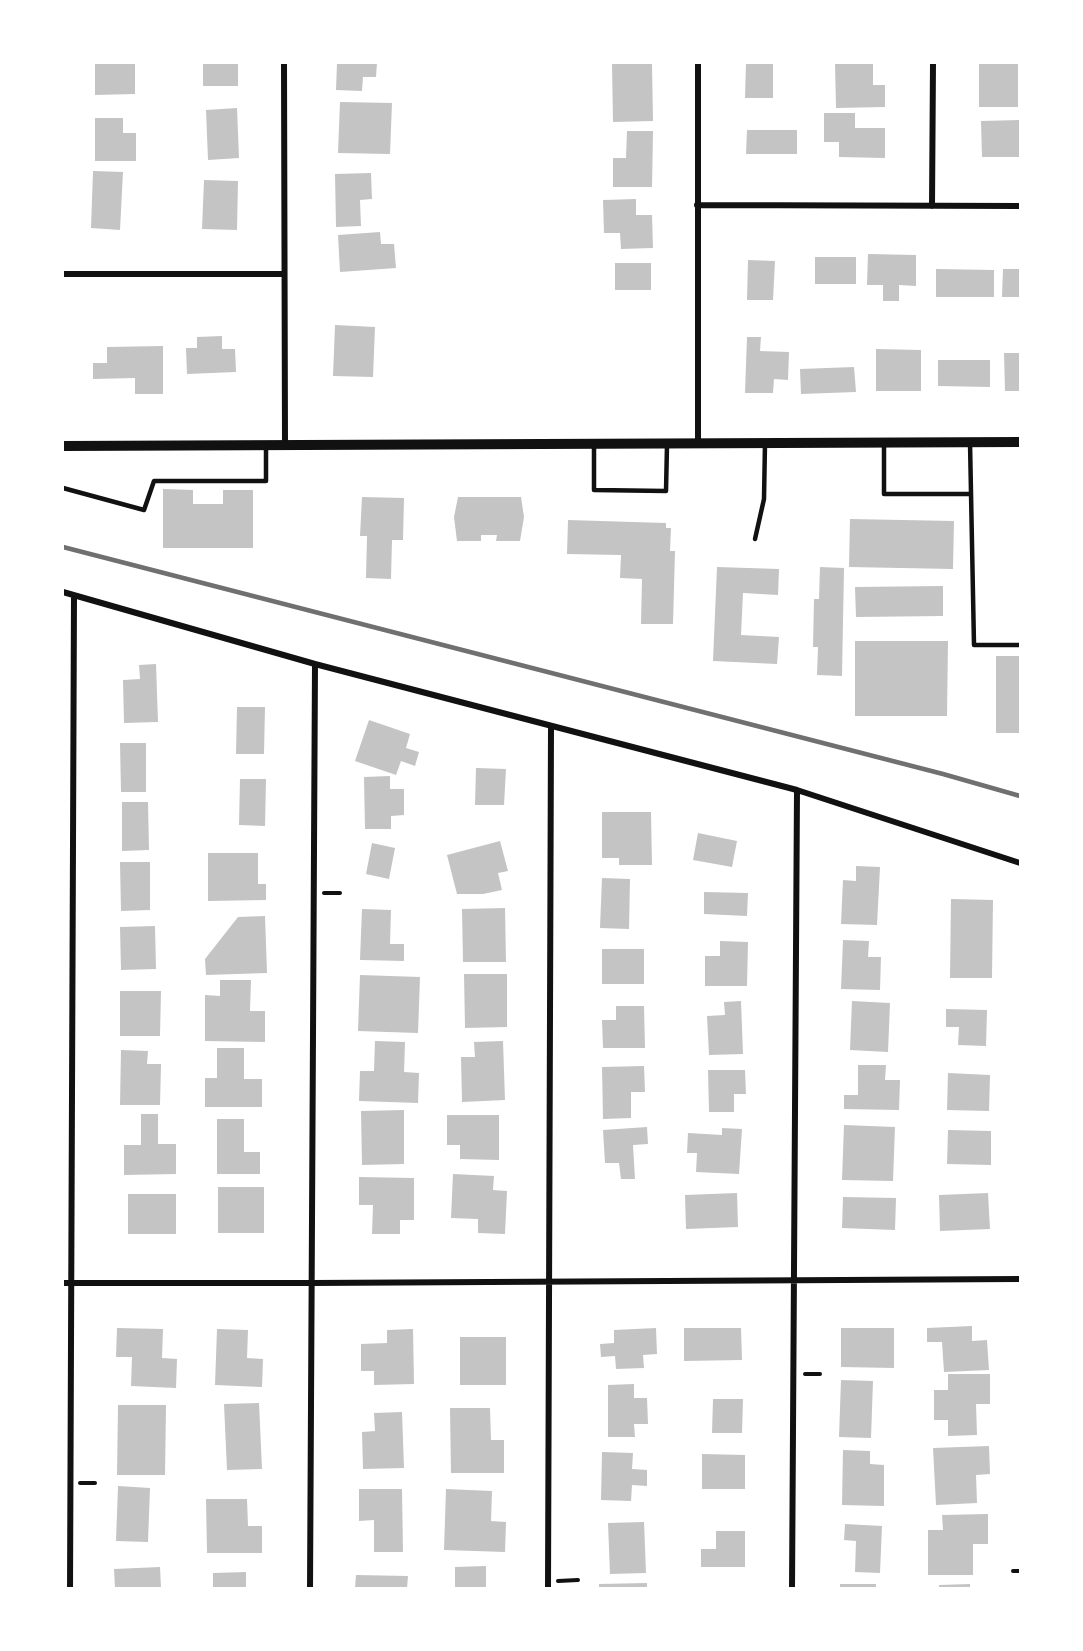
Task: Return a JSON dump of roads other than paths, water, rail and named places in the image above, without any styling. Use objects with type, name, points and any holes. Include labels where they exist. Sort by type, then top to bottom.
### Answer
[{"type":"street","points":[[285,63],[285,445]]},
{"type":"street","points":[[698,63],[698,443]]},
{"type":"street","points":[[932,206],[933,63]]},
{"type":"street","points":[[697,205],[1020,206]]},
{"type":"street","points":[[63,274],[284,274]]},
{"type":"street","points":[[63,446],[1020,442]]},
{"type":"street","points":[[63,592],[315,664],[797,790],[1020,863]]},
{"type":"street","points":[[70,1588],[74,595]]},
{"type":"street","points":[[310,1588],[315,664]]},
{"type":"street","points":[[548,1584],[551,726]]},
{"type":"street","points":[[792,1588],[797,790]]},
{"type":"street","points":[[63,1283],[1020,1279]]},
{"type":"lane","points":[[885,442],[885,494],[971,494]]},
{"type":"lane","points":[[970,442],[974,645],[1020,645]]},
{"type":"lane","points":[[594,444],[594,490],[666,491],[667,443]]},
{"type":"lane","points":[[755,539],[764,500],[765,443]]},
{"type":"lane","points":[[63,488],[144,510],[154,482],[266,481],[266,445]]},
{"type":"railway","points":[[63,547],[943,774],[1020,796]]}]
